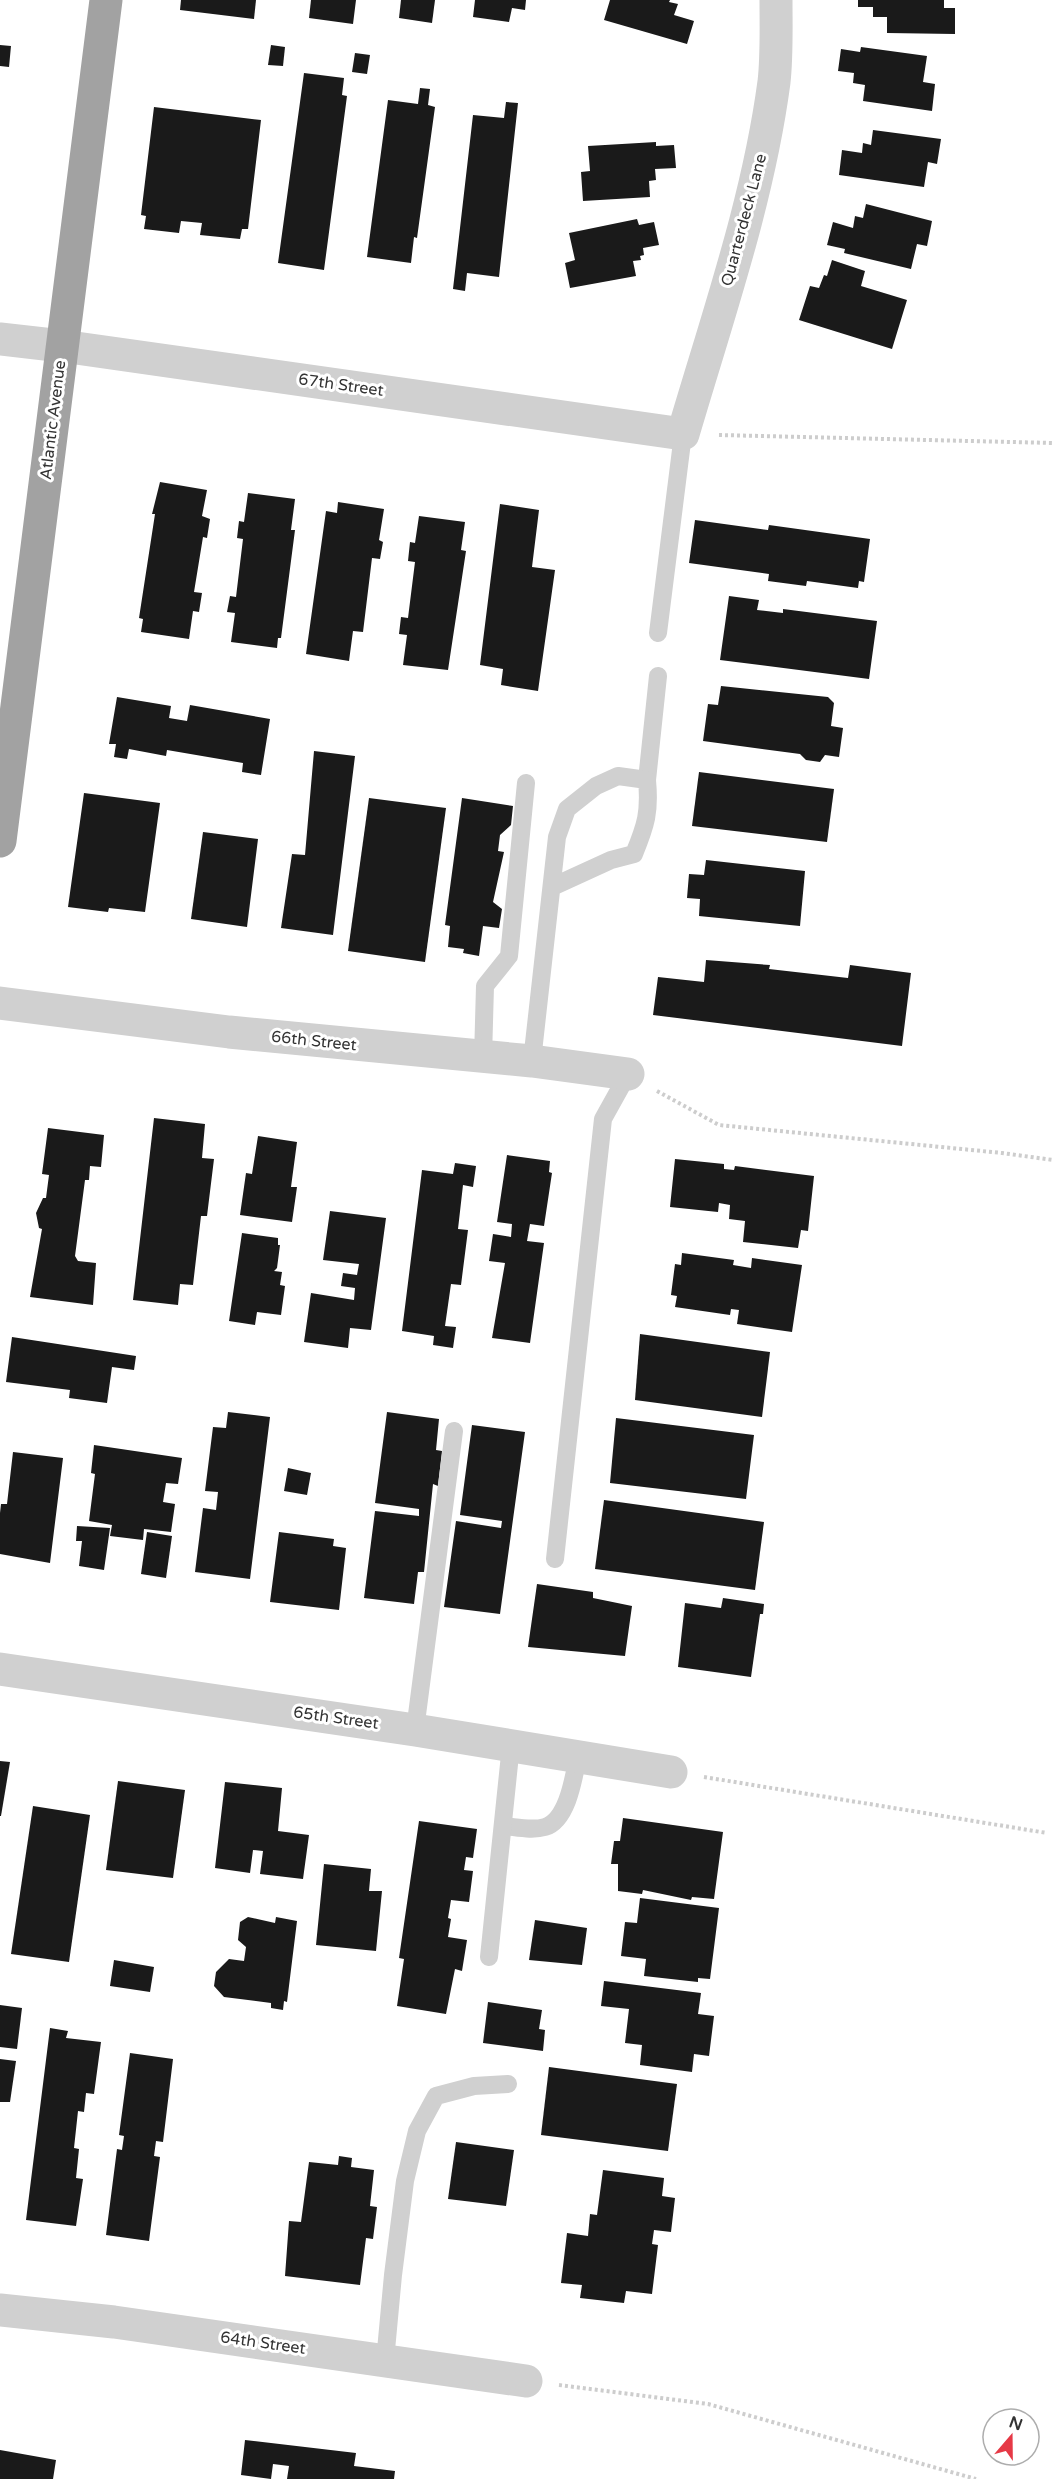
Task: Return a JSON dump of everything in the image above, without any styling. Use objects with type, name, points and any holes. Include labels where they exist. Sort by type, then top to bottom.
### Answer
[{"type":"highway","name":"Atlantic Avenue","points":[[0,841],[106,0]]},
{"type":"street","name":"Quarterdeck Lane","points":[[683,434],[741,241],[763,150],[774,80],[776,0]]},
{"type":"street","name":"67th Street","points":[[0,339],[683,434]]},
{"type":"street","name":"66th Street","points":[[0,1003],[229,1032],[532,1061],[628,1074]]},
{"type":"street","name":"65th Street","points":[[0,1669],[415,1730],[671,1772]]},
{"type":"street","name":"64th Street","points":[[0,2310],[114,2322],[526,2381]]},
{"type":"lane","points":[[658,633],[683,434]]},
{"type":"lane","points":[[552,887],[611,860],[634,854],[644,830],[649,805],[647,780],[658,676]]},
{"type":"lane","points":[[532,1061],[558,837],[567,809],[596,786],[618,776],[647,780]]},
{"type":"lane","points":[[483,1058],[485,986],[508,956],[526,783]]},
{"type":"lane","points":[[555,1560],[603,1119],[628,1074]]},
{"type":"lane","points":[[415,1730],[454,1431]]},
{"type":"lane","points":[[489,1957],[511,1745]]},
{"type":"lane","points":[[503,1826],[532,1829],[546,1827],[555,1821],[571,1791],[578,1756]]},
{"type":"lane","points":[[385,2361],[404,2192],[417,2131],[436,2096],[474,2086],[508,2084]]},
{"type":"path","points":[[683,434],[1053,443]]},
{"type":"path","points":[[628,1074],[719,1125],[1053,1160]]},
{"type":"path","points":[[671,1772],[1047,1833]]},
{"type":"path","points":[[526,2381],[708,2404],[976,2479]]},
{"type":"building","points":[[181,0],[256,0],[254,19],[180,10]]},
{"type":"building","points":[[311,0],[356,0],[353,24],[309,18]]},
{"type":"building","points":[[401,0],[435,0],[432,23],[399,18]]},
{"type":"building","points":[[475,0],[526,0],[525,10],[512,8],[509,22],[473,17]]},
{"type":"building","points":[[610,0],[670,0],[669,2],[678,4],[674,15],[694,21],[687,44],[604,20]]},
{"type":"building","points":[[858,0],[944,0],[944,8],[955,8],[955,34],[887,33],[887,17],[873,17],[873,7],[858,7]]},
{"type":"building","points":[[0,45],[11,46],[9,67],[0,66]]},
{"type":"building","points":[[271,45],[285,47],[283,66],[268,65]]},
{"type":"building","points":[[861,47],[927,56],[923,82],[935,84],[932,111],[863,101],[865,85],[853,83],[854,73],[838,71],[841,49],[860,52]]},
{"type":"building","points":[[355,53],[370,55],[367,74],[352,72]]},
{"type":"building","points":[[304,73],[344,78],[342,95],[347,96],[324,270],[278,263]]},
{"type":"building","points":[[420,88],[430,89],[428,105],[435,107],[417,238],[414,237],[411,263],[367,257],[388,100],[418,104]]},
{"type":"building","points":[[506,102],[518,103],[499,277],[467,273],[465,291],[453,289],[473,115],[504,118]]},
{"type":"building","points":[[154,107],[261,120],[248,229],[242,229],[240,239],[200,235],[202,223],[181,221],[179,233],[144,229],[146,216],[141,215]]},
{"type":"building","points":[[873,130],[941,139],[937,164],[928,162],[924,187],[839,175],[842,150],[862,153],[863,143],[871,145]]},
{"type":"building","points":[[656,142],[656,146],[674,145],[676,168],[655,169],[656,180],[649,181],[650,197],[583,201],[581,172],[590,171],[588,146]]},
{"type":"building","points":[[866,204],[932,221],[927,246],[917,244],[911,269],[844,253],[845,249],[827,245],[833,222],[853,228],[855,216],[863,218]]},
{"type":"building","points":[[637,219],[639,225],[654,222],[659,245],[643,248],[644,255],[640,256],[641,260],[633,261],[636,276],[570,288],[565,263],[575,260],[569,233]]},
{"type":"building","points":[[832,260],[865,271],[861,286],[907,300],[892,349],[799,320],[810,286],[819,288],[824,275],[827,276]]},
{"type":"building","points":[[160,482],[207,490],[202,516],[210,519],[207,538],[203,537],[194,592],[202,593],[199,612],[193,611],[189,639],[141,632],[143,619],[139,618],[155,514],[152,514]]},
{"type":"building","points":[[248,493],[295,499],[291,530],[295,530],[281,638],[278,638],[277,648],[231,642],[235,613],[227,612],[230,596],[236,597],[243,539],[237,538],[239,521],[244,522]]},
{"type":"building","points":[[338,502],[384,509],[379,540],[383,542],[380,559],[372,558],[363,632],[353,631],[349,661],[306,654],[326,511],[337,513]]},
{"type":"building","points":[[500,504],[539,510],[532,567],[555,570],[538,691],[501,685],[503,669],[480,665]]},
{"type":"building","points":[[419,516],[465,522],[461,550],[466,551],[448,670],[403,665],[407,635],[399,634],[401,617],[408,618],[415,562],[408,561],[410,542],[415,543]]},
{"type":"building","points":[[695,520],[768,530],[769,525],[870,539],[864,582],[859,581],[858,588],[807,581],[806,586],[768,581],[769,574],[689,563]]},
{"type":"building","points":[[729,596],[759,600],[757,610],[783,613],[783,609],[877,621],[869,679],[720,660]]},
{"type":"building","points":[[721,686],[828,697],[834,703],[831,726],[843,728],[839,757],[825,755],[820,762],[806,760],[800,754],[703,741],[708,704],[718,705]]},
{"type":"building","points":[[117,697],[171,706],[169,718],[187,721],[190,705],[270,719],[261,775],[242,772],[243,763],[167,750],[166,756],[129,749],[127,759],[114,757],[116,744],[109,744]]},
{"type":"building","points":[[314,751],[355,756],[333,935],[281,928],[292,854],[305,855]]},
{"type":"building","points":[[699,772],[834,789],[827,842],[692,826]]},
{"type":"building","points":[[84,793],[160,803],[145,912],[109,908],[108,912],[68,907]]},
{"type":"building","points":[[369,798],[446,808],[425,962],[348,951]]},
{"type":"building","points":[[462,798],[513,806],[511,825],[500,835],[498,851],[504,852],[493,902],[502,909],[499,928],[483,926],[479,956],[463,953],[464,949],[448,947],[450,926],[445,925]]},
{"type":"building","points":[[203,832],[258,839],[247,927],[191,919]]},
{"type":"building","points":[[706,860],[805,871],[800,926],[699,916],[700,899],[687,898],[689,874],[704,875]]},
{"type":"building","points":[[706,960],[770,965],[769,969],[848,978],[850,965],[911,973],[902,1046],[653,1015],[658,977],[704,982]]},
{"type":"building","points":[[154,1118],[205,1124],[202,1158],[214,1159],[207,1216],[201,1216],[193,1285],[180,1284],[178,1305],[133,1300]]},
{"type":"building","points":[[48,1128],[104,1135],[101,1167],[90,1166],[89,1180],[85,1180],[75,1256],[78,1261],[96,1263],[93,1305],[30,1297],[42,1229],[39,1228],[36,1213],[43,1198],[46,1198],[49,1175],[42,1174]]},
{"type":"building","points":[[258,1136],[297,1142],[291,1187],[297,1187],[292,1222],[240,1215],[246,1173],[252,1174]]},
{"type":"building","points":[[507,1155],[550,1161],[549,1172],[552,1173],[544,1226],[530,1224],[527,1241],[544,1243],[530,1343],[492,1338],[505,1263],[489,1261],[493,1234],[511,1237],[512,1224],[497,1222]]},
{"type":"building","points":[[675,1159],[724,1164],[724,1169],[734,1170],[735,1166],[814,1176],[808,1231],[801,1230],[798,1248],[743,1242],[745,1221],[729,1219],[730,1205],[719,1203],[718,1212],[670,1207]]},
{"type":"building","points":[[455,1163],[476,1166],[473,1187],[463,1185],[458,1229],[468,1230],[461,1285],[451,1284],[445,1326],[456,1327],[453,1348],[433,1345],[434,1336],[402,1331],[422,1170],[453,1174]]},
{"type":"building","points":[[330,1211],[386,1218],[371,1330],[350,1328],[348,1348],[304,1342],[311,1293],[354,1300],[355,1288],[341,1286],[343,1273],[357,1275],[359,1264],[323,1260]]},
{"type":"building","points":[[242,1233],[278,1238],[278,1245],[280,1245],[277,1268],[274,1271],[282,1272],[280,1285],[285,1286],[281,1315],[257,1312],[255,1325],[229,1321]]},
{"type":"building","points":[[682,1253],[734,1260],[733,1265],[751,1268],[752,1258],[802,1265],[792,1332],[737,1324],[739,1310],[731,1309],[730,1315],[675,1307],[677,1296],[671,1295],[675,1264],[681,1265]]},
{"type":"building","points":[[640,1334],[770,1352],[762,1417],[635,1400]]},
{"type":"building","points":[[12,1337],[136,1356],[134,1370],[112,1367],[107,1403],[69,1398],[70,1390],[6,1382]]},
{"type":"building","points":[[228,1412],[270,1417],[250,1579],[195,1572],[203,1508],[216,1510],[218,1492],[205,1491],[213,1427],[226,1428]]},
{"type":"building","points":[[387,1412],[439,1419],[436,1450],[442,1451],[438,1486],[433,1484],[424,1572],[418,1572],[414,1604],[364,1598],[375,1511],[419,1516],[419,1509],[375,1503]]},
{"type":"building","points":[[616,1418],[754,1435],[746,1499],[610,1483]]},
{"type":"building","points":[[472,1425],[525,1432],[500,1614],[444,1607],[456,1521],[501,1528],[502,1521],[460,1515]]},
{"type":"building","points":[[94,1445],[182,1458],[178,1484],[166,1483],[163,1502],[175,1504],[171,1532],[144,1529],[143,1540],[110,1536],[112,1525],[89,1521],[95,1474],[91,1473]]},
{"type":"building","points":[[13,1452],[63,1458],[50,1563],[0,1554],[1,1504],[7,1504]]},
{"type":"building","points":[[288,1468],[311,1473],[307,1495],[284,1491]]},
{"type":"building","points":[[604,1500],[764,1522],[755,1590],[595,1569]]},
{"type":"building","points":[[77,1526],[110,1528],[104,1570],[79,1566],[82,1541],[76,1541]]},
{"type":"building","points":[[147,1532],[172,1536],[166,1578],[141,1574]]},
{"type":"building","points":[[279,1532],[334,1539],[333,1546],[346,1548],[339,1610],[270,1602]]},
{"type":"building","points":[[537,1584],[593,1592],[593,1598],[632,1606],[625,1656],[528,1647]]},
{"type":"building","points":[[723,1598],[764,1604],[763,1614],[760,1614],[751,1677],[678,1667],[685,1603],[721,1608]]},
{"type":"building","points":[[0,1761],[10,1762],[1,1816],[0,1816]]},
{"type":"building","points":[[118,1781],[185,1790],[173,1878],[106,1870]]},
{"type":"building","points":[[225,1782],[282,1788],[278,1831],[309,1835],[303,1879],[260,1874],[263,1851],[253,1850],[250,1873],[215,1868]]},
{"type":"building","points":[[33,1806],[90,1815],[69,1962],[11,1954]]},
{"type":"building","points":[[623,1818],[723,1832],[714,1899],[692,1897],[691,1900],[643,1890],[642,1894],[618,1891],[618,1864],[611,1864],[614,1841],[620,1841]]},
{"type":"building","points":[[419,1821],[477,1829],[473,1858],[466,1857],[464,1870],[473,1871],[469,1902],[451,1900],[448,1937],[467,1940],[462,1971],[455,1969],[446,2014],[397,2006],[404,1959],[399,1958]]},
{"type":"building","points":[[324,1864],[371,1869],[369,1891],[382,1891],[376,1951],[316,1945]]},
{"type":"building","points":[[640,1898],[719,1908],[710,1979],[698,1978],[698,1982],[644,1976],[646,1959],[621,1956],[625,1922],[637,1923]]},
{"type":"building","points":[[248,1917],[275,1923],[276,1917],[297,1921],[287,2002],[284,2001],[283,2010],[271,2008],[271,2003],[224,1997],[214,1986],[216,1972],[229,1959],[244,1961],[246,1947],[238,1940],[240,1922]]},
{"type":"building","points":[[535,1920],[587,1928],[582,1965],[529,1960]]},
{"type":"building","points":[[114,1960],[154,1967],[150,1992],[110,1986]]},
{"type":"building","points":[[604,1981],[701,1993],[698,2014],[714,2016],[709,2056],[694,2054],[692,2072],[640,2065],[642,2045],[625,2043],[629,2009],[601,2006]]},
{"type":"building","points":[[488,2002],[542,2010],[539,2029],[545,2030],[543,2051],[483,2043]]},
{"type":"building","points":[[0,2005],[22,2008],[17,2049],[0,2047]]},
{"type":"building","points":[[50,2028],[68,2031],[66,2038],[101,2042],[94,2094],[86,2093],[84,2112],[78,2111],[74,2148],[79,2149],[76,2178],[83,2179],[76,2226],[26,2220]]},
{"type":"building","points":[[130,2053],[173,2059],[163,2142],[156,2141],[154,2156],[160,2157],[149,2241],[106,2235],[117,2149],[122,2150],[124,2136],[119,2135]]},
{"type":"building","points":[[0,2059],[16,2061],[10,2102],[0,2102]]},
{"type":"building","points":[[549,2067],[677,2084],[668,2151],[541,2135]]},
{"type":"building","points":[[456,2142],[514,2150],[506,2206],[448,2199]]},
{"type":"building","points":[[339,2156],[352,2158],[351,2167],[374,2170],[370,2206],[377,2207],[373,2239],[366,2238],[360,2285],[285,2276],[289,2221],[301,2222],[309,2162],[338,2165]]},
{"type":"building","points":[[603,2170],[664,2178],[662,2196],[675,2198],[671,2232],[654,2230],[652,2244],[658,2245],[652,2294],[626,2291],[624,2303],[580,2298],[582,2285],[561,2283],[567,2233],[588,2236],[590,2214],[597,2215]]},
{"type":"building","points":[[245,2440],[356,2453],[354,2466],[395,2471],[394,2479],[287,2479],[289,2466],[273,2464],[271,2479],[241,2475]]},
{"type":"building","points":[[0,2450],[56,2460],[53,2479],[0,2479]]}]
